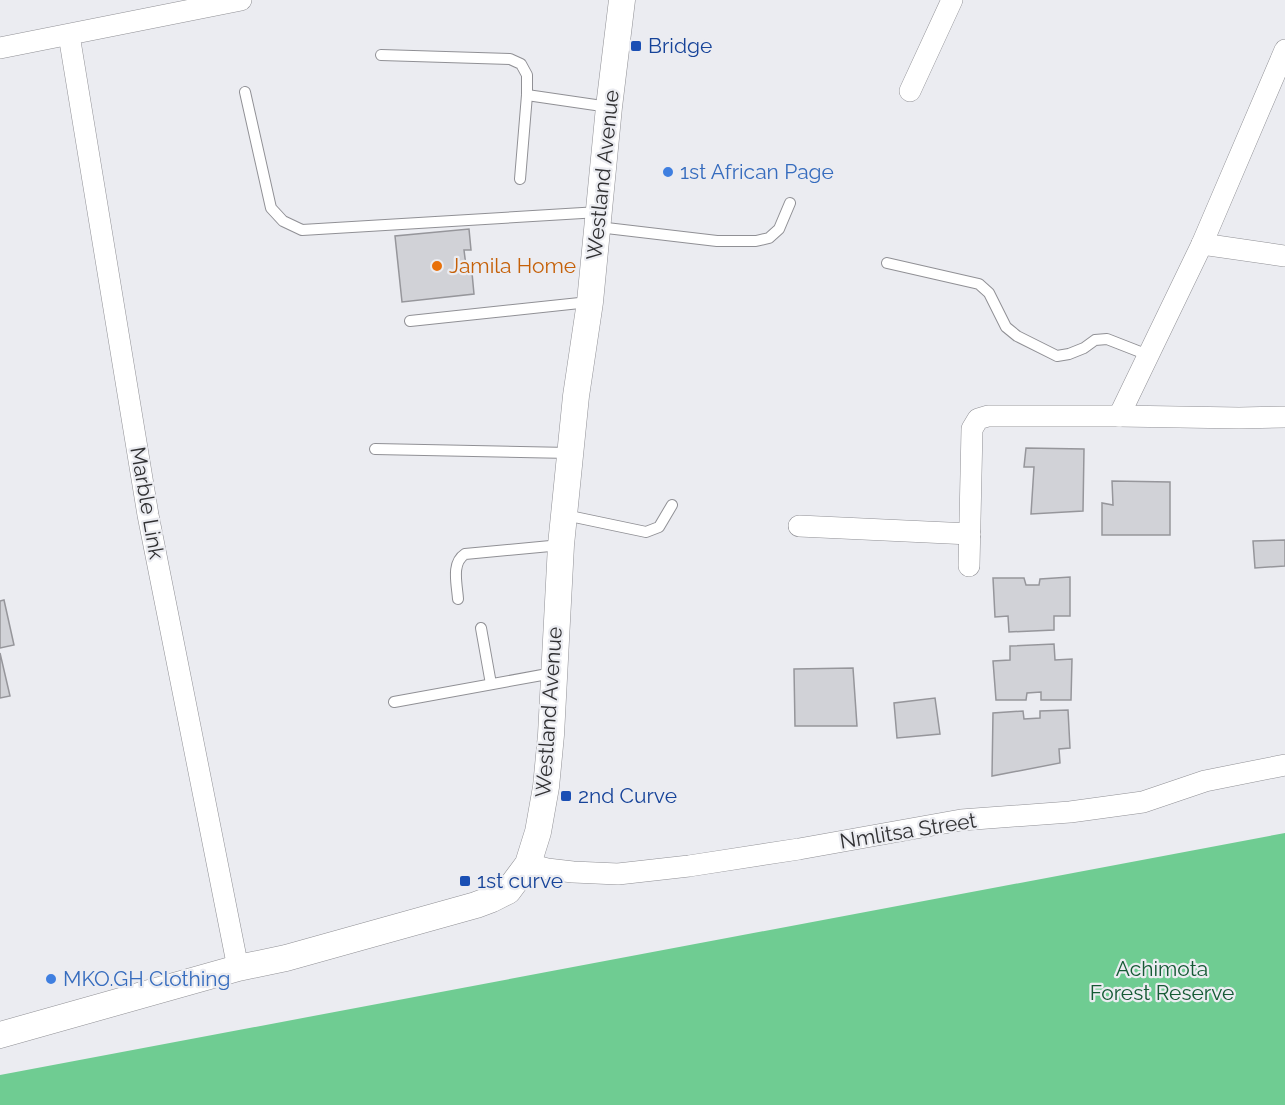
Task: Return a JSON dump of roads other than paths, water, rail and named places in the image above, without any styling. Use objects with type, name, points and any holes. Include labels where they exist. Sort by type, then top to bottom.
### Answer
[{"type":"street","points":[[0,48],[241,0]]},
{"type":"street","name":"Westland Avenue","points":[[0,1035],[492,899],[508,891],[528,864],[546,787],[561,545],[622,0]]},
{"type":"street","points":[[910,91],[952,0]]},
{"type":"street","name":"Marble Link","points":[[69,34],[148,514],[238,968]]},
{"type":"street","points":[[1119,416],[1202,244],[1285,50]]},
{"type":"street","points":[[1202,244],[1285,256]]},
{"type":"street","points":[[969,566],[972,429],[978,420],[988,416],[1285,417]]},
{"type":"street","points":[[799,526],[970,534]]},
{"type":"street","name":"Nmlitsa Street","points":[[528,864],[573,872],[618,874],[689,866],[961,820],[1070,812],[1143,802],[1204,781],[1285,765]]},
{"type":"lane","points":[[381,55],[510,59],[521,64],[526,75],[527,95],[520,179]]},
{"type":"lane","points":[[245,92],[272,208],[283,221],[302,230],[598,220],[717,241],[756,241],[768,238],[779,229],[790,203]]},
{"type":"lane","points":[[527,95],[609,106]]},
{"type":"lane","points":[[887,263],[980,284],[989,293],[1006,327],[1017,336],[1057,356],[1070,354],[1095,340],[1107,339],[1148,355]]},
{"type":"lane","points":[[410,321],[590,302]]},
{"type":"lane","points":[[375,448],[570,453]]},
{"type":"lane","points":[[564,515],[646,532],[658,527],[672,505]]},
{"type":"lane","points":[[458,599],[456,566],[459,557],[465,554],[561,545]]},
{"type":"lane","points":[[481,628],[491,684]]},
{"type":"lane","points":[[394,702],[554,673]]},
{"type":"place","name":"Bridge","points":[[636,46]]},
{"type":"place","name":"1st African Page","points":[[668,172]]},
{"type":"place","name":"Jamila Home","points":[[437,266]]},
{"type":"place","name":"2nd Curve","points":[[566,796]]},
{"type":"place","name":"1st curve","points":[[465,881]]},
{"type":"place","name":"MKO.GH Clothing","points":[[51,979]]},
{"type":"park label","name":"Achimota Forest Reserve","points":[[1162,981]]}]
